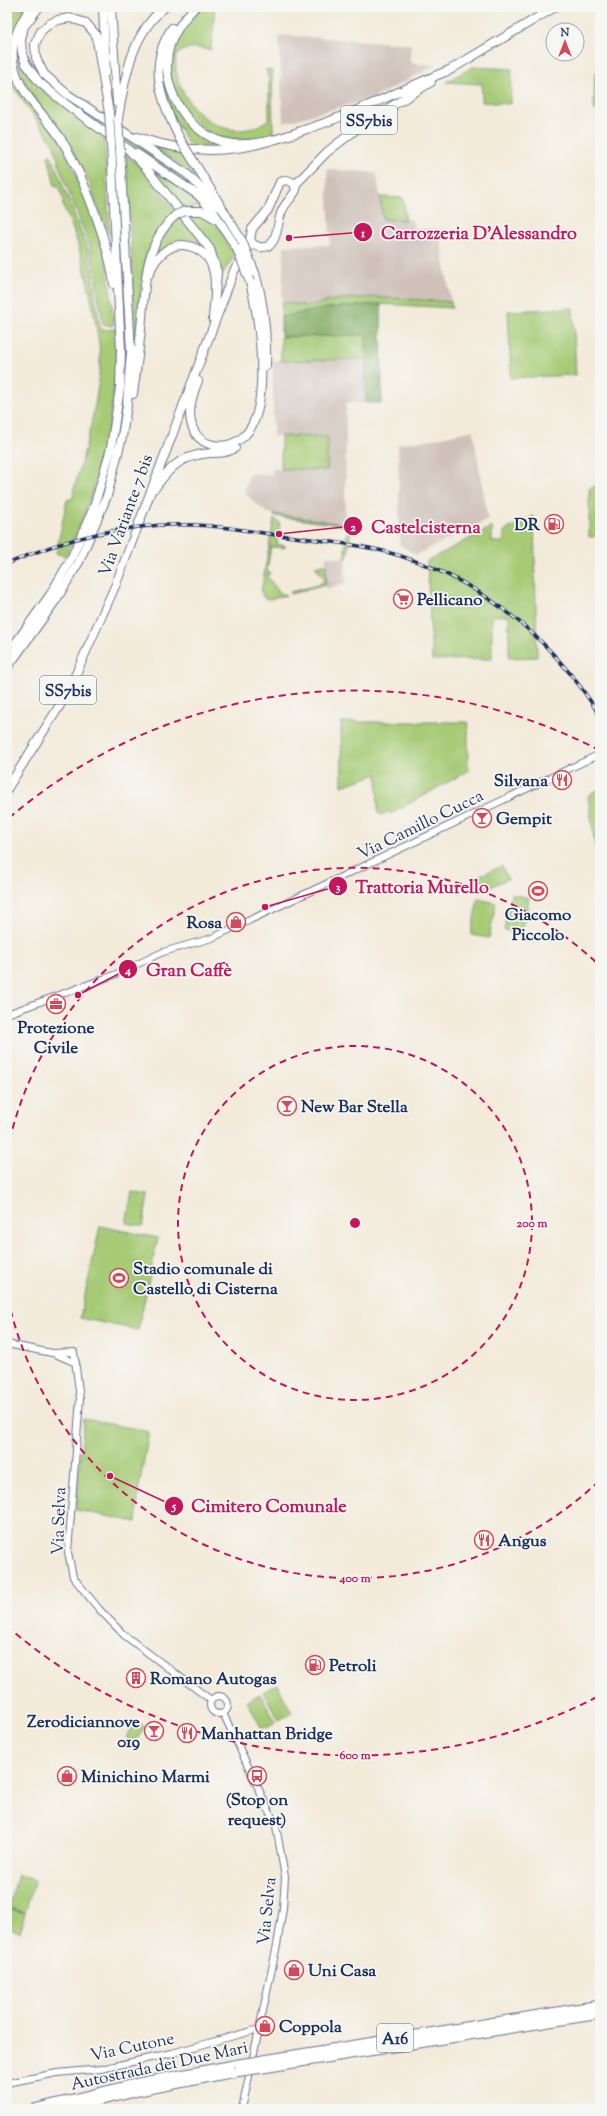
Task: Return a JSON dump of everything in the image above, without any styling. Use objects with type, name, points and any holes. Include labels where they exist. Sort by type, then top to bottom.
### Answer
[{"type":"highway","name":"Autostrada dei Due Mari","points":[[550,2018],[600,2006]]},
{"type":"highway","name":"Autostrada dei Due Mari","points":[[34,2109],[138,2083],[526,2021],[600,2014]]},
{"type":"highway","name":"Autostrada dei Due Mari","points":[[66,2109],[237,2068]]},
{"type":"highway","points":[[86,2109],[175,2084]]},
{"type":"main road","points":[[24,28],[39,7]]},
{"type":"main road","points":[[7,654],[35,616],[64,571],[87,526],[106,467],[118,402],[121,338],[103,7]]},
{"type":"main road","points":[[111,7],[118,118],[124,149],[131,352],[127,405],[122,437]]},
{"type":"main road","points":[[118,118],[124,81],[135,43],[155,15],[165,7]]},
{"type":"main road","points":[[149,496],[164,476],[176,464],[188,456],[232,450],[238,447],[254,430],[263,402],[266,351],[261,296],[255,272],[242,241],[180,139],[162,96],[159,81],[158,64],[163,41],[177,21],[194,7]]},
{"type":"main road","points":[[194,7],[174,32],[167,51],[167,73],[177,105],[183,114],[198,128],[217,140],[233,144],[269,141]]},
{"type":"main road","name":"SS7bis","points":[[252,244],[258,247],[266,247],[274,241],[278,219],[284,205],[294,193],[295,185],[328,152],[363,124],[555,7]]},
{"type":"main road","points":[[28,10],[21,40],[22,53],[26,64],[39,82],[146,168],[210,249],[217,266],[212,329]]},
{"type":"main road","points":[[28,10],[18,27],[13,41],[12,58],[16,74],[23,89],[59,137],[73,161],[85,191],[103,237],[113,280],[121,338]]},
{"type":"main road","points":[[109,113],[96,35],[86,23],[70,18],[58,20],[50,24],[41,31],[35,44],[36,58],[44,74],[67,94],[187,174],[220,207]]},
{"type":"main road","points":[[128,134],[169,146],[194,150],[234,149],[284,137],[337,120],[452,69]]},
{"type":"main road","points":[[124,149],[142,156],[198,195],[213,211],[225,228],[237,249],[250,282],[258,328],[260,392],[250,428],[246,434],[229,446],[212,445],[198,437],[191,423],[192,402],[195,388],[203,366],[207,343]]},
{"type":"main road","name":"Via Variante 7 bis","points":[[7,789],[66,694],[116,584],[234,271],[252,244],[250,238],[252,229],[268,210],[280,182],[290,180],[295,185]]},
{"type":"main road","points":[[7,668],[40,625],[73,574],[107,496],[133,395],[148,263],[153,247],[165,225],[176,215],[185,211],[202,211],[218,220]]},
{"type":"main road","points":[[145,286],[150,272],[162,254],[170,248],[184,245],[201,251],[210,261],[215,290]]},
{"type":"street","name":"Via Camillo Cucca","points":[[7,1014],[108,978],[163,952],[212,938],[600,754]]},
{"type":"street","points":[[7,1344],[52,1352],[76,1363]]},
{"type":"street","name":"Via Selva","points":[[52,1352],[74,1352],[80,1399],[80,1418],[68,1552],[73,1577],[99,1610],[124,1634],[212,1700]]},
{"type":"street","points":[[218,1696],[225,1699],[227,1706],[223,1713],[217,1714],[212,1711],[210,1706],[212,1700],[218,1696]]},
{"type":"street","name":"Via Selva","points":[[223,1713],[273,1817],[278,1833],[285,1868],[285,1894],[282,1921],[246,2098],[242,2109]]},
{"type":"street","name":"Via Cutone","points":[[8,2082],[57,2073],[101,2069],[172,2053],[259,2029]]},
{"type":"shaded area","points":[[279,35],[411,44],[410,63],[436,65],[373,98],[283,123]]},
{"type":"shaded area","points":[[327,169],[377,173],[383,219],[412,220],[413,227],[416,229],[439,229],[451,302],[374,297],[341,299],[308,306],[282,302],[284,246],[330,245]]},
{"type":"shaded area","points":[[366,359],[366,403],[346,403],[345,524],[267,513],[244,493],[249,473],[271,475],[272,469],[327,470],[328,437],[273,436],[273,361]]},
{"type":"shaded area","points":[[473,430],[488,519],[416,555],[400,545],[398,444],[433,439]]},
{"type":"shaded area","points":[[326,556],[345,558],[346,583],[326,589]]},
{"type":"green space","points":[[15,7],[26,7],[11,61],[66,151],[100,235],[108,269],[114,324],[112,326],[103,324],[90,246],[60,169],[54,145],[11,84],[7,72],[7,24]]},
{"type":"green space","points":[[200,7],[215,7],[211,50],[188,48],[176,56],[177,73],[182,90],[192,105],[204,118],[219,126],[236,130],[252,128],[269,119],[269,81],[266,69],[272,71],[273,135],[243,139],[225,138],[212,133],[199,125],[188,114],[180,102],[173,88],[169,58],[175,39],[181,28]]},
{"type":"green space","points":[[17,46],[22,61],[32,77],[104,136],[110,235],[105,226],[80,162],[40,107],[23,78],[18,63]]},
{"type":"green space","points":[[165,55],[164,66],[189,125],[236,146],[192,147],[192,145],[188,144],[168,107],[160,72]]},
{"type":"green space","points":[[473,67],[512,69],[510,104],[482,102],[482,84],[446,82]]},
{"type":"green space","points":[[595,72],[600,72],[600,110],[594,110]]},
{"type":"green space","points":[[126,137],[159,158],[187,179],[216,209],[126,142]]},
{"type":"green space","points":[[147,144],[186,153],[203,184],[179,164]]},
{"type":"green space","points":[[126,154],[143,169],[176,212],[146,257],[142,278],[136,342]]},
{"type":"green space","points":[[51,155],[88,249],[100,327],[103,330],[115,329],[116,336],[116,365],[110,421],[104,449],[88,503],[66,556],[56,553],[67,500],[73,498],[74,488],[90,428],[99,382],[100,360],[97,334],[85,272],[78,244],[62,203],[64,202],[58,185],[55,186],[48,156]]},
{"type":"green space","points":[[146,162],[194,195],[204,206],[182,209]]},
{"type":"green space","points":[[380,197],[403,198],[406,220],[383,219]]},
{"type":"green space","points":[[194,212],[215,220],[236,253],[222,275],[220,262],[214,249],[187,214]]},
{"type":"green space","points":[[182,216],[208,252],[199,246],[189,243],[154,258],[160,240],[164,234],[172,224]]},
{"type":"green space","points":[[374,297],[451,302],[452,308],[381,304],[328,308],[281,317],[282,302],[308,306],[341,299]]},
{"type":"green space","points":[[381,304],[382,403],[366,403],[366,335],[281,337],[281,317],[328,308]]},
{"type":"green space","points":[[573,308],[576,375],[511,378],[508,311]]},
{"type":"green space","points":[[366,335],[366,359],[281,361],[281,337]]},
{"type":"green space","points":[[281,436],[328,437],[327,470],[281,469]]},
{"type":"green space","points":[[600,483],[600,536],[589,537],[589,489]]},
{"type":"green space","points":[[274,514],[352,525],[347,559],[344,558],[348,526],[274,516]]},
{"type":"green space","points":[[534,516],[537,657],[509,658],[509,615],[492,616],[492,659],[432,660],[427,561],[492,527],[492,542],[504,542],[504,531]]},
{"type":"green space","points":[[274,519],[280,523],[277,544],[285,546],[285,548],[271,547],[267,570],[270,574],[266,575],[279,592],[286,595],[270,599],[264,598],[261,592]]},
{"type":"green space","points":[[326,565],[326,585],[291,594],[290,592],[318,585],[325,580],[315,566]]},
{"type":"green space","points":[[341,722],[468,722],[468,771],[390,814],[388,811],[382,815],[378,813],[377,774],[342,786]]},
{"type":"green space","points":[[600,788],[600,855],[595,846],[588,796]]},
{"type":"green space","points":[[502,866],[508,879],[480,891],[474,878]]},
{"type":"green space","points":[[511,894],[529,898],[522,933],[504,930]]},
{"type":"green space","points":[[478,899],[496,903],[489,938],[471,935]]},
{"type":"green space","points":[[132,1192],[148,1195],[143,1226],[126,1223]]},
{"type":"green space","name":"Stadio comunale di Castello di Cisterna","points":[[100,1226],[158,1238],[138,1330],[80,1318]]},
{"type":"green space","points":[[84,1419],[149,1432],[139,1487],[136,1522],[76,1510]]},
{"type":"green space","points":[[277,1684],[292,1713],[279,1720],[263,1692]]},
{"type":"green space","points":[[260,1694],[276,1722],[262,1729],[247,1701]]},
{"type":"green space","points":[[137,1721],[145,1727],[134,1743],[126,1737]]},
{"type":"green space","points":[[18,1875],[35,1880],[25,1913],[8,1907]]},
{"type":"green space","points":[[7,1908],[25,1913],[20,1932],[7,1928]]},
{"type":"railway","points":[[7,564],[56,545],[81,538],[107,532],[158,525],[211,526],[330,542],[383,551],[416,561],[448,575],[479,592],[507,612],[534,635],[558,660],[580,687],[600,716]]},
{"type":"place","name":"Carrozzeria D'Alessandro","points":[[289,238]]},
{"type":"place","name":"DR","points":[[554,524]]},
{"type":"place","name":"Castelcisterna","points":[[279,534]]},
{"type":"place","name":"Pellicano","points":[[403,599]]},
{"type":"place","name":"Silvana","points":[[562,780]]},
{"type":"place","name":"Gempit","points":[[482,818]]},
{"type":"place","name":"Giacomo Piccolo","points":[[538,891]]},
{"type":"place","name":"Trattoria Murello","points":[[265,907]]},
{"type":"place","name":"Rosa","points":[[236,922]]},
{"type":"place","name":"Gran Caffè","points":[[78,995]]},
{"type":"place","name":"Protezione Civile","points":[[56,1004]]},
{"type":"place","name":"New Bar Stella","points":[[287,1106]]},
{"type":"place","name":"Stadio comunale di Castello di Cisterna","points":[[119,1278]]},
{"type":"place","name":"Cimitero Comunale","points":[[110,1476]]},
{"type":"place","name":"Angus","points":[[484,1540]]},
{"type":"place","name":"Petroli","points":[[315,1665]]},
{"type":"place","name":"Romano Autogas","points":[[136,1678]]},
{"type":"place","name":"Zerodiciannove 019","points":[[154,1731]]},
{"type":"place","name":"Manhattan Bridge","points":[[187,1733]]},
{"type":"place","name":"Minichino Marmi","points":[[67,1776]]},
{"type":"place","name":"(Stop on request)","points":[[257,1776]]},
{"type":"place","name":"Uni Casa","points":[[294,1970]]},
{"type":"place","name":"Coppola","points":[[265,2026]]}]
